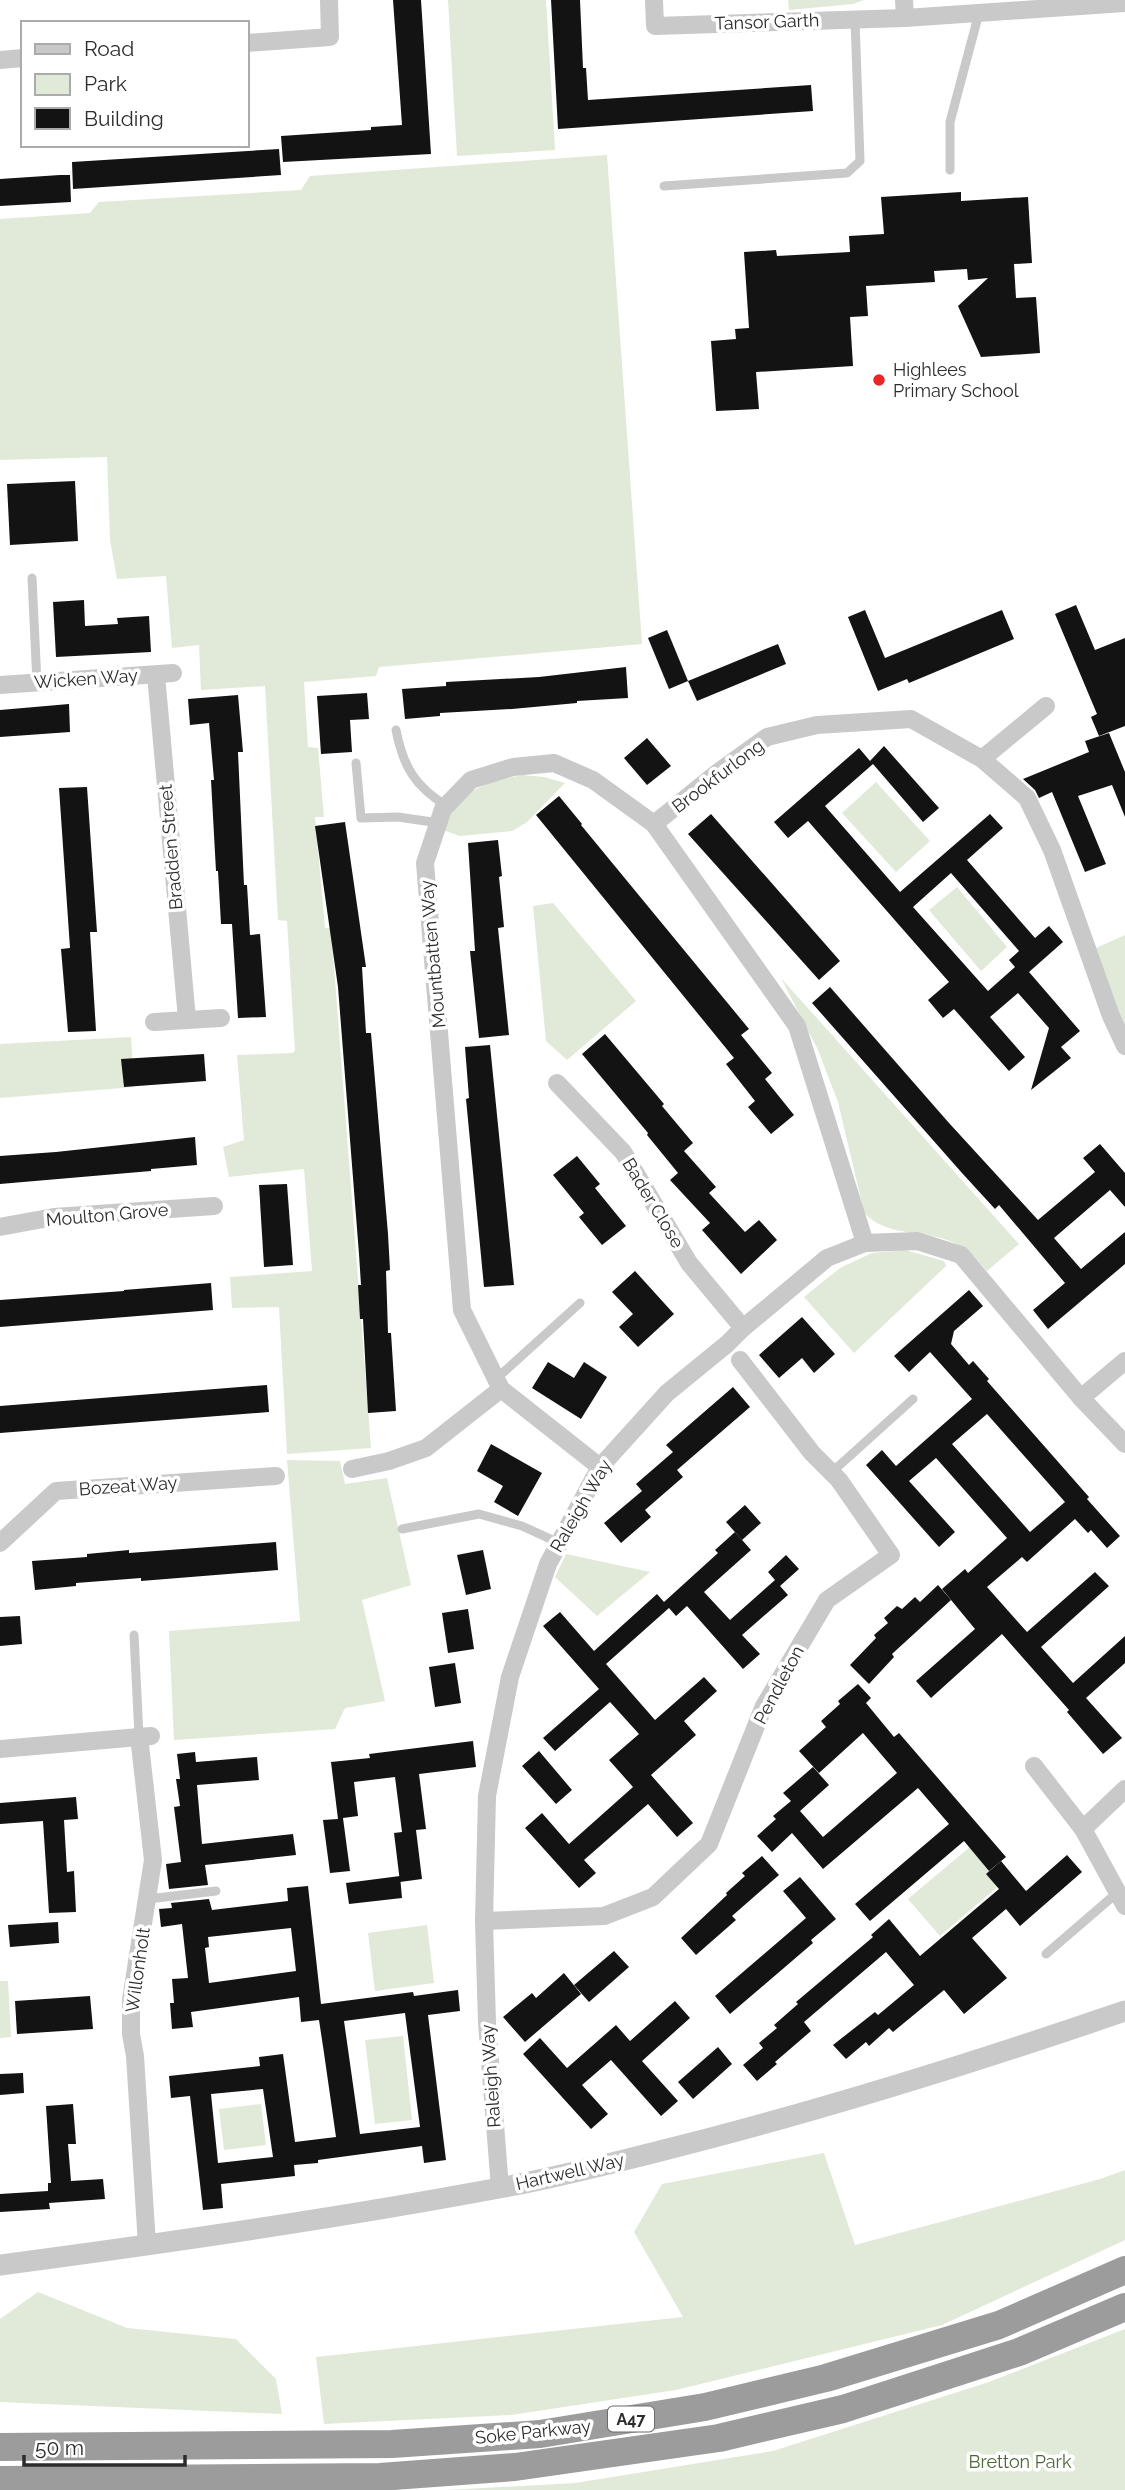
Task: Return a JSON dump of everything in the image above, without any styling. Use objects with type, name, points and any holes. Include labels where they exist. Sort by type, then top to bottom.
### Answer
[{"type":"highway","name":"Soke Parkway","points":[[0,2447],[393,2444],[540,2434],[705,2407],[826,2378],[999,2325],[1125,2270]]},
{"type":"highway","name":"Soke Parkway","points":[[0,2480],[393,2476],[515,2467],[719,2438],[843,2409],[1019,2352],[1125,2307]]},
{"type":"highway","name":"A47","points":[[0,2433],[114,2445]]},
{"type":"highway","name":"A47","points":[[45,2490],[152,2478]]},
{"type":"street","points":[[248,43],[330,37],[329,0]]},
{"type":"street","name":"Tansor Garth","points":[[654,0],[655,26],[905,18],[1125,3]]},
{"type":"street","points":[[904,0],[905,18]]},
{"type":"street","points":[[0,60],[21,58]]},
{"type":"street","name":"Wicken Way","points":[[0,685],[164,674]]},
{"type":"street","name":"Bradden Street","points":[[164,674],[187,1018]]},
{"type":"street","points":[[982,759],[1046,706]]},
{"type":"street","name":"Brookfurlong","points":[[654,824],[767,737],[817,725],[911,719],[982,759],[1027,798],[1052,850],[1111,1016],[1125,1046]]},
{"type":"street","name":"Mountbatten Way","points":[[600,1467],[499,1384],[463,1310],[425,863],[443,814],[471,780],[513,767],[554,763],[593,780],[654,824],[797,1026],[865,1242]]},
{"type":"street","points":[[155,1021],[221,1018]]},
{"type":"street","name":"Bader Close","points":[[557,1083],[623,1152],[689,1262],[743,1328]]},
{"type":"street","name":"Moulton Grove","points":[[0,1227],[54,1217],[214,1206]]},
{"type":"street","name":"Raleigh Way","points":[[500,2188],[487,2023],[484,1921],[487,1796],[510,1677],[548,1564],[600,1467],[667,1393],[743,1328],[827,1258],[865,1242],[918,1241],[961,1255],[1081,1398],[1125,1444]]},
{"type":"street","name":"Pendleton","points":[[484,1921],[604,1916],[653,1897],[709,1844],[764,1706],[827,1600],[891,1555],[832,1472],[812,1453],[740,1360]]},
{"type":"street","points":[[1081,1398],[1125,1361]]},
{"type":"street","points":[[352,1469],[388,1461],[426,1448],[499,1384]]},
{"type":"street","name":"Bozeat Way","points":[[0,1544],[55,1491],[276,1476]]},
{"type":"street","points":[[0,1749],[145,1736]]},
{"type":"street","name":"Willonholt","points":[[145,1736],[153,1860],[131,2000],[131,2034],[135,2056],[147,2245]]},
{"type":"street","points":[[1034,1766],[1083,1829],[1122,1899]]},
{"type":"street","points":[[1083,1829],[1125,1789]]},
{"type":"street","name":"Hartwell Way","points":[[0,2265],[147,2245],[500,2188],[596,2167],[732,2133],[967,2065],[1125,2011]]},
{"type":"lane","points":[[950,170],[950,122],[979,13]]},
{"type":"lane","points":[[664,186],[847,173],[860,161],[855,20]]},
{"type":"lane","points":[[32,578],[37,683]]},
{"type":"lane","points":[[396,730],[400,754],[411,775],[443,814]]},
{"type":"lane","points":[[356,762],[361,818],[443,814]]},
{"type":"lane","points":[[499,1384],[579,1303]]},
{"type":"lane","points":[[832,1472],[913,1399]]},
{"type":"lane","points":[[402,1529],[478,1514],[522,1526],[559,1543]]},
{"type":"lane","name":"Willonholt","points":[[134,1635],[145,1736]]},
{"type":"lane","points":[[148,1899],[216,1891]]},
{"type":"lane","points":[[1046,1954],[1122,1899]]},
{"type":"green space","points":[[448,0],[546,0],[555,150],[457,156]]},
{"type":"green space","points":[[788,0],[864,0],[853,4],[789,10]]},
{"type":"green space","points":[[607,155],[642,644],[379,667],[376,676],[304,682],[308,747],[318,748],[324,817],[315,817],[325,928],[331,928],[371,1448],[287,1454],[279,1307],[232,1308],[230,1277],[312,1271],[304,1169],[229,1177],[223,1147],[244,1140],[237,1055],[295,1051],[287,921],[278,920],[265,686],[201,690],[199,645],[172,648],[166,576],[117,579],[110,540],[107,457],[0,460],[0,219],[90,213],[99,202],[301,190],[310,176]]},
{"type":"green space","points":[[522,775],[565,783],[527,822],[512,831],[460,836],[443,830],[456,806],[474,790],[495,781]]},
{"type":"green space","points":[[876,782],[930,841],[896,872],[842,813]]},
{"type":"green space","points":[[957,887],[1007,947],[981,971],[929,910]]},
{"type":"green space","points":[[553,903],[636,1001],[567,1060],[546,1041],[533,906]]},
{"type":"green space","points":[[1125,935],[1125,1031],[1096,948]]},
{"type":"green space","points":[[781,978],[1019,1244],[987,1271],[969,1253],[953,1243],[936,1237],[891,1229],[872,1220],[864,1212],[838,1102],[818,1050]]},
{"type":"green space","points":[[131,1037],[134,1087],[0,1098],[0,1044]]},
{"type":"green space","points":[[905,1250],[944,1261],[946,1266],[854,1353],[804,1297],[840,1268],[872,1253]]},
{"type":"green space","points":[[287,1460],[340,1461],[345,1484],[387,1478],[411,1585],[362,1600],[385,1701],[345,1708],[335,1729],[174,1740],[169,1631],[300,1621]]},
{"type":"green space","points":[[566,1554],[650,1572],[597,1616],[555,1577]]},
{"type":"green space","points":[[971,1846],[1002,1883],[940,1936],[908,1899]]},
{"type":"green space","points":[[427,1925],[434,1983],[375,1991],[368,1933]]},
{"type":"green space","points":[[0,1981],[8,1981],[11,2037],[0,2038]]},
{"type":"green space","points":[[403,2036],[412,2120],[375,2124],[365,2040]]},
{"type":"green space","points":[[261,2104],[266,2145],[224,2150],[219,2109]]},
{"type":"green space","points":[[824,2153],[855,2245],[1125,2170],[1125,2240],[942,2325],[676,2390],[511,2415],[324,2424],[316,2357],[683,2317],[634,2232],[662,2184]]},
{"type":"green space","points":[[38,2292],[127,2328],[236,2339],[276,2379],[282,2414],[0,2402],[0,2319]]},
{"type":"green space","name":"Bretton Park","points":[[1125,2329],[1125,2490],[446,2490],[575,2483],[773,2451],[989,2382]]},
{"type":"building","points":[[393,0],[421,0],[431,154],[283,162],[281,136],[371,130],[371,127],[402,125]]},
{"type":"building","points":[[551,0],[580,0],[583,68],[586,68],[588,100],[811,85],[813,111],[558,129]]},
{"type":"building","points":[[279,149],[281,175],[73,189],[72,162]]},
{"type":"building","points":[[70,175],[71,202],[0,206],[0,179]]},
{"type":"building","points":[[961,192],[961,201],[1028,197],[1032,263],[1014,264],[1016,298],[1036,297],[1040,353],[981,357],[958,306],[988,278],[968,280],[967,269],[934,271],[935,282],[866,286],[868,316],[850,317],[853,366],[756,372],[759,409],[716,411],[711,341],[736,339],[735,329],[749,328],[744,252],[776,250],[777,256],[850,252],[849,236],[884,234],[881,197]]},
{"type":"building","points":[[75,481],[78,541],[10,545],[7,484]]},
{"type":"building","points":[[84,600],[85,626],[118,624],[117,618],[149,616],[151,652],[56,657],[53,602]]},
{"type":"building","points":[[1076,605],[1095,650],[1125,638],[1125,726],[1099,736],[1091,717],[1097,714],[1055,614]]},
{"type":"building","points":[[865,610],[885,658],[1002,610],[1014,639],[909,683],[907,679],[878,691],[848,617]]},
{"type":"building","points":[[667,630],[688,681],[669,689],[648,638]]},
{"type":"building","points":[[778,644],[786,664],[697,701],[688,681]]},
{"type":"building","points":[[626,667],[628,698],[440,713],[440,716],[405,719],[402,689],[446,686],[446,682],[539,677]]},
{"type":"building","points":[[367,693],[369,719],[350,720],[352,752],[321,754],[317,696]]},
{"type":"building","points":[[238,695],[243,752],[238,752],[244,885],[247,885],[250,935],[260,934],[266,1017],[238,1018],[232,924],[221,924],[209,723],[190,725],[188,699]]},
{"type":"building","points":[[69,704],[70,732],[0,737],[0,710]]},
{"type":"building","points":[[1109,733],[1125,772],[1125,817],[1112,785],[1078,796],[1106,864],[1085,872],[1052,792],[1039,798],[1023,779],[1089,752],[1085,741]]},
{"type":"building","points":[[647,738],[671,766],[647,785],[624,758]]},
{"type":"building","points":[[884,746],[939,808],[923,822],[873,764],[825,806],[900,892],[990,814],[1003,828],[967,860],[1035,938],[1049,926],[1063,942],[1029,972],[1080,1031],[1061,1047],[1071,1058],[1031,1090],[1049,1028],[1018,993],[990,1017],[1025,1057],[1009,1071],[954,1009],[943,1018],[928,1000],[949,982],[808,821],[788,838],[774,822],[859,748],[870,761]],"holes":[[[951,873],[1019,951],[1009,960],[1015,967],[988,991],[913,907]]]},
{"type":"building","points":[[87,787],[97,932],[90,932],[96,1031],[68,1032],[61,949],[70,948],[59,788]]},
{"type":"building","points":[[559,796],[749,1029],[741,1035],[772,1073],[765,1079],[794,1115],[771,1134],[748,1107],[755,1101],[726,1064],[734,1058],[536,815]]},
{"type":"building","points":[[711,814],[840,961],[819,980],[688,834]]},
{"type":"building","points":[[345,822],[366,967],[362,967],[366,1033],[371,1033],[388,1234],[388,1333],[391,1333],[396,1411],[368,1413],[363,1319],[360,1319],[358,1285],[361,1285],[359,1254],[338,987],[315,826]]},
{"type":"building","points":[[498,840],[504,927],[498,928],[509,1035],[479,1038],[470,951],[475,951],[468,843]]},
{"type":"building","points":[[830,987],[1038,1220],[1095,1172],[1083,1158],[1100,1144],[1125,1173],[1125,1207],[1110,1190],[1054,1238],[1081,1269],[1125,1232],[1125,1264],[1048,1329],[1033,1310],[1065,1283],[999,1205],[995,1209],[812,1003]]},
{"type":"building","points":[[605,1034],[693,1143],[684,1151],[716,1187],[709,1193],[745,1232],[759,1220],[777,1240],[741,1274],[702,1230],[710,1223],[670,1180],[678,1173],[582,1054]]},
{"type":"building","points":[[490,1045],[514,1285],[484,1287],[466,1099],[469,1098],[465,1047]]},
{"type":"building","points":[[204,1054],[206,1081],[124,1087],[121,1059]]},
{"type":"building","points":[[195,1137],[197,1165],[0,1184],[0,1156]]},
{"type":"building","points":[[577,1156],[600,1184],[595,1188],[626,1226],[602,1245],[579,1217],[584,1213],[553,1175]]},
{"type":"building","points":[[287,1184],[293,1265],[264,1267],[259,1185]]},
{"type":"building","points":[[635,1271],[674,1314],[638,1347],[619,1327],[633,1314],[612,1292]]},
{"type":"building","points":[[211,1283],[213,1310],[0,1327],[0,1300]]},
{"type":"building","points":[[969,1290],[983,1306],[954,1331],[951,1344],[969,1365],[973,1361],[989,1379],[987,1381],[1120,1536],[1107,1548],[1091,1530],[1088,1533],[1075,1519],[1027,1562],[1022,1557],[987,1587],[1027,1632],[1095,1572],[1109,1586],[1041,1647],[1073,1683],[1125,1636],[1125,1663],[1086,1698],[1122,1738],[1103,1754],[1067,1712],[1069,1710],[1002,1634],[931,1698],[916,1681],[975,1629],[942,1589],[965,1569],[968,1573],[1007,1538],[936,1458],[909,1481],[955,1532],[939,1547],[866,1465],[882,1450],[896,1466],[972,1399],[930,1352],[909,1372],[894,1356]],"holes":[[[987,1414],[1065,1502],[1030,1532],[952,1444]]]},
{"type":"building","points":[[802,1317],[835,1354],[814,1373],[802,1358],[779,1378],[759,1355]]},
{"type":"building","points":[[548,1362],[574,1378],[584,1362],[607,1377],[581,1419],[532,1388]]},
{"type":"building","points":[[267,1385],[269,1412],[0,1433],[0,1406]]},
{"type":"building","points":[[733,1387],[750,1407],[677,1470],[683,1477],[645,1510],[651,1517],[621,1543],[604,1523],[642,1491],[636,1484],[673,1452],[666,1445]]},
{"type":"building","points":[[491,1444],[542,1473],[518,1516],[494,1502],[503,1486],[477,1471]]},
{"type":"building","points":[[745,1505],[761,1523],[742,1540],[726,1522]]},
{"type":"building","points":[[735,1532],[751,1550],[704,1592],[730,1620],[775,1580],[768,1572],[786,1555],[799,1569],[780,1586],[788,1595],[742,1635],[760,1654],[743,1669],[687,1606],[676,1616],[669,1608],[606,1664],[655,1720],[704,1677],[717,1691],[684,1721],[696,1735],[651,1775],[693,1823],[677,1837],[648,1804],[584,1860],[596,1873],[579,1888],[525,1828],[542,1813],[569,1844],[633,1787],[609,1760],[639,1734],[610,1702],[555,1751],[543,1738],[599,1689],[543,1626],[560,1612],[594,1651],[657,1594],[664,1602],[718,1553],[715,1550]]},
{"type":"building","points":[[276,1542],[278,1570],[141,1581],[141,1578],[76,1583],[76,1586],[35,1590],[32,1561],[87,1557],[87,1554],[129,1550],[129,1553]]},
{"type":"building","points":[[483,1550],[491,1589],[466,1595],[457,1555]]},
{"type":"building","points":[[938,1585],[951,1600],[892,1654],[894,1657],[869,1684],[850,1665],[876,1638],[874,1635],[888,1623],[884,1618],[897,1606],[902,1609],[915,1597],[920,1602]]},
{"type":"building","points":[[468,1609],[474,1649],[448,1653],[442,1613]]},
{"type":"building","points":[[20,1616],[22,1644],[0,1646],[0,1617]]},
{"type":"building","points":[[455,1663],[461,1703],[435,1707],[429,1667]]},
{"type":"building","points":[[858,1684],[871,1698],[866,1703],[894,1737],[899,1733],[1006,1857],[989,1871],[964,1841],[870,1921],[855,1904],[949,1824],[918,1788],[823,1869],[792,1833],[772,1852],[757,1836],[776,1819],[773,1816],[791,1801],[783,1793],[813,1767],[829,1785],[800,1811],[823,1837],[897,1773],[863,1733],[819,1773],[799,1751],[826,1727],[821,1721],[840,1704],[838,1701]]},
{"type":"building","points":[[473,1741],[476,1767],[419,1774],[426,1829],[416,1830],[422,1879],[400,1882],[394,1833],[402,1832],[395,1777],[354,1782],[358,1816],[343,1818],[350,1871],[330,1873],[323,1820],[338,1819],[331,1762],[370,1758],[369,1754]]},
{"type":"building","points":[[539,1751],[572,1790],[556,1804],[522,1766]]},
{"type":"building","points":[[195,1752],[196,1762],[257,1757],[259,1780],[197,1785],[202,1844],[293,1834],[296,1855],[205,1865],[208,1885],[169,1889],[166,1864],[181,1862],[174,1807],[180,1806],[176,1779],[180,1779],[177,1754]]},
{"type":"building","points":[[76,1797],[78,1819],[64,1820],[67,1872],[74,1871],[76,1912],[49,1913],[43,1821],[0,1824],[0,1803]]},
{"type":"building","points":[[1067,1855],[1082,1872],[1020,1926],[1006,1909],[972,1938],[1007,1978],[964,2014],[944,1990],[893,2032],[889,2028],[869,2046],[866,2042],[846,2059],[833,2045],[875,2012],[878,2015],[914,1985],[886,1952],[804,2022],[811,2031],[757,2081],[743,2065],[763,2048],[759,2043],[777,2028],[774,2025],[798,2004],[796,2002],[873,1937],[871,1935],[889,1919],[920,1956],[999,1889],[986,1874],[1001,1861],[1026,1891]]},
{"type":"building","points":[[762,1856],[779,1875],[732,1916],[736,1920],[696,1955],[681,1938],[727,1895],[726,1893],[745,1876],[742,1873]]},
{"type":"building","points":[[400,1876],[402,1898],[349,1904],[346,1883]]},
{"type":"building","points":[[800,1877],[836,1919],[811,1940],[813,1943],[730,2014],[715,1996],[806,1918],[783,1891]]},
{"type":"building","points":[[308,1886],[321,2004],[413,1992],[414,1996],[458,1990],[460,2011],[428,2015],[446,2160],[424,2163],[422,2146],[318,2160],[318,2163],[294,2165],[295,2176],[221,2184],[223,2208],[203,2210],[190,2096],[171,2098],[169,2076],[260,2066],[259,2057],[283,2054],[295,2142],[336,2137],[324,2053],[319,2020],[301,2022],[299,1997],[191,2012],[193,2027],[172,2029],[172,1979],[188,1978],[182,1924],[161,1927],[159,1909],[172,1908],[171,1903],[209,1899],[212,1910],[288,1901],[287,1888]],"holes":[[[291,1928],[296,1971],[209,1983],[205,1948],[209,1947],[208,1937]],[[405,2013],[420,2127],[360,2134],[344,2021]],[[263,2089],[273,2157],[218,2163],[211,2094]]]},
{"type":"building","points":[[58,1922],[59,1943],[10,1947],[8,1925]]},
{"type":"building","points":[[614,1951],[629,1967],[589,2002],[574,1985]]},
{"type":"building","points":[[564,1973],[581,1994],[525,2042],[503,2017],[532,1993],[536,1998]]},
{"type":"building","points":[[90,1996],[93,2029],[17,2034],[15,2001]]},
{"type":"building","points":[[675,2001],[690,2018],[642,2061],[678,2101],[661,2116],[611,2060],[582,2085],[608,2114],[591,2129],[523,2054],[540,2038],[567,2068],[616,2025],[630,2041]]},
{"type":"building","points":[[718,2047],[732,2064],[693,2099],[678,2082]]},
{"type":"building","points":[[23,2073],[24,2093],[0,2095],[0,2074]]},
{"type":"building","points":[[73,2104],[76,2144],[68,2144],[71,2181],[103,2179],[105,2199],[49,2203],[50,2209],[0,2212],[0,2194],[48,2191],[48,2183],[51,2183],[46,2106]]},
{"type":"place","name":"Highlees Primary School","points":[[879,380]]}]
